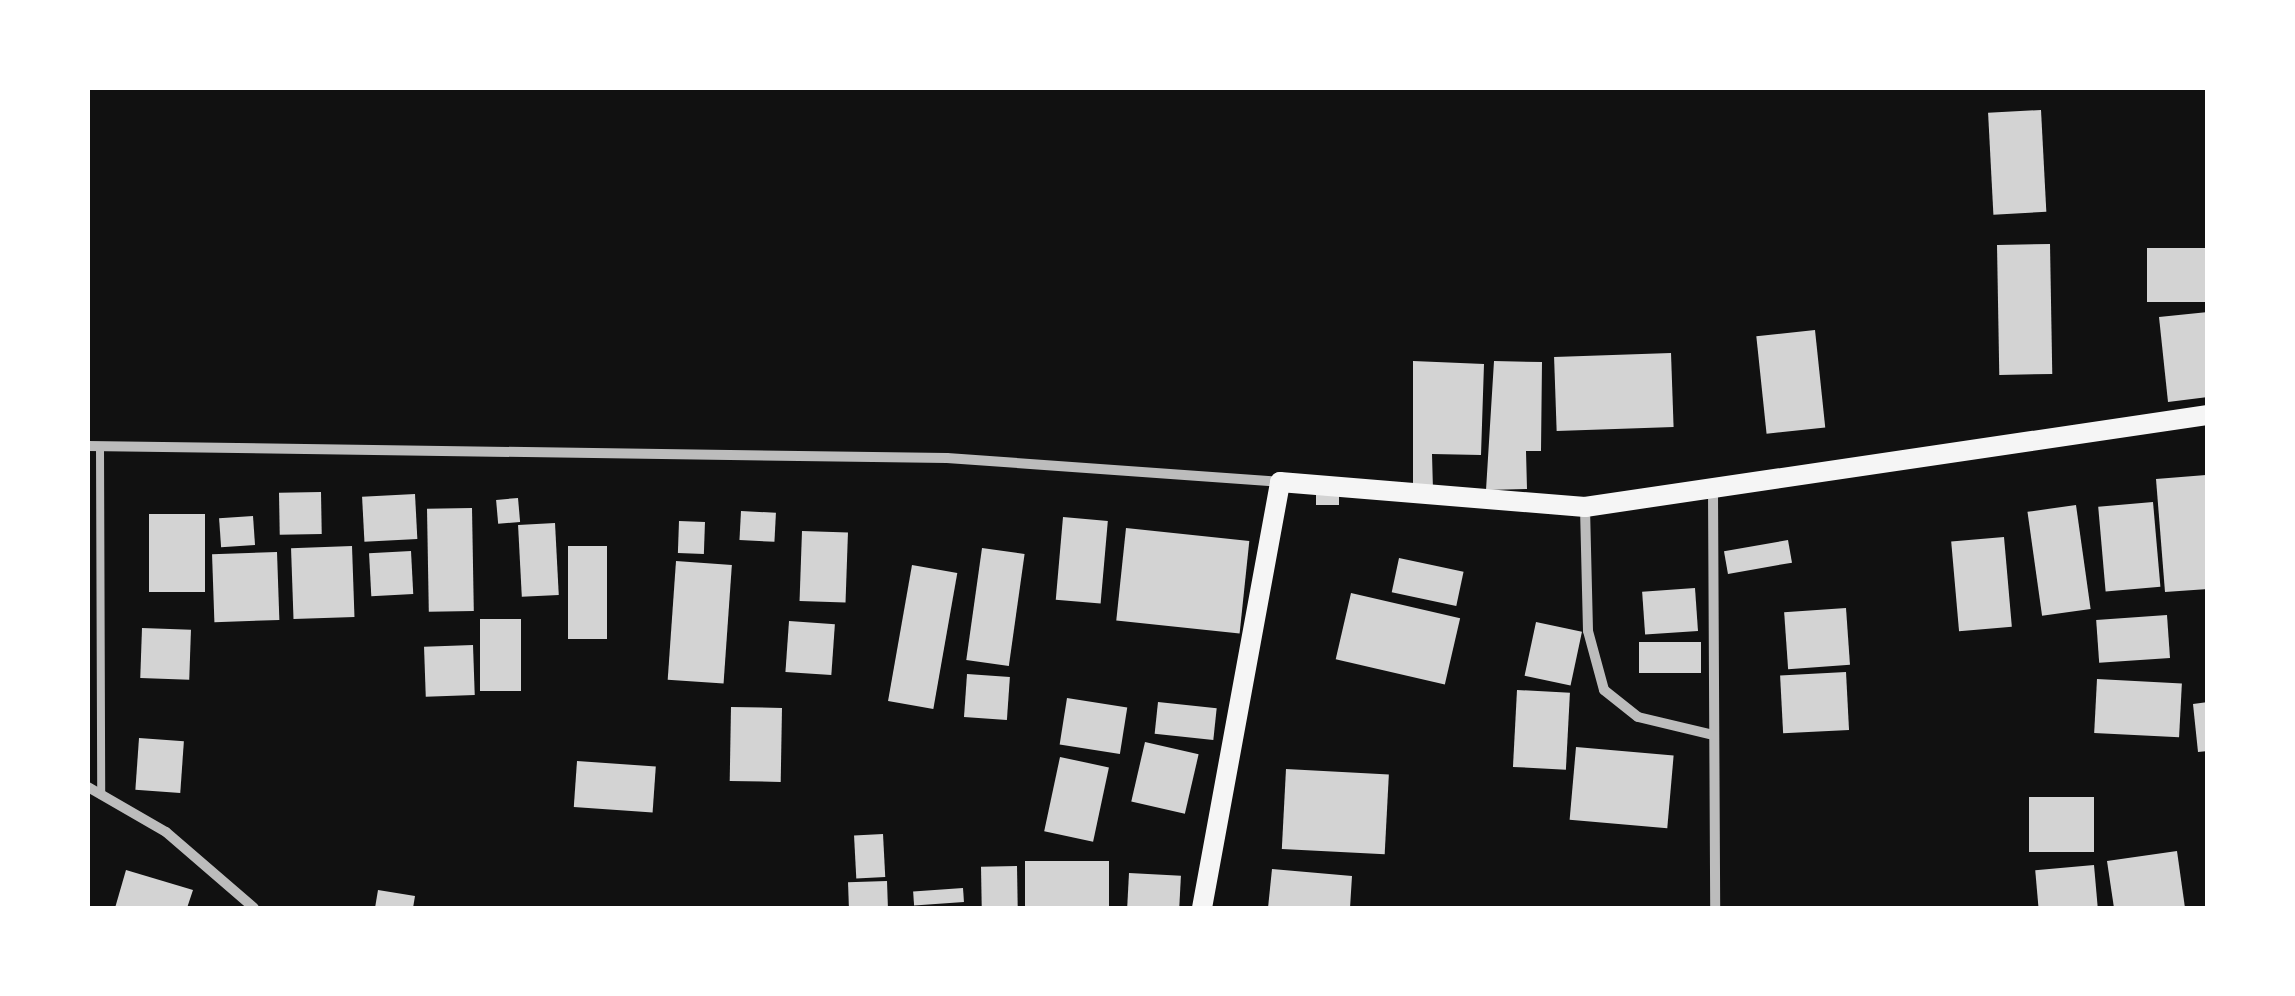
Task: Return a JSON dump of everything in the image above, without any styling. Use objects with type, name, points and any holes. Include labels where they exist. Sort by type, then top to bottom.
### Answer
[{"type":"main road","points":[[1202,908],[1280,482],[1585,507],[2208,415]]},
{"type":"street","points":[[88,446],[948,458],[1280,482]]},
{"type":"street","points":[[1712,490],[1715,908]]},
{"type":"street","points":[[1585,507],[1588,631],[1604,690],[1638,717],[1713,736]]},
{"type":"street","points":[[88,787],[166,832],[254,908]]},
{"type":"lane","points":[[100,446],[101,795]]},
{"type":"building","points":[[2041,110],[2046,212],[1993,215],[1988,113]]},
{"type":"building","points":[[2050,244],[2052,374],[1999,375],[1997,245]]},
{"type":"building","points":[[2147,248],[2208,248],[2208,302],[2147,302]]},
{"type":"building","points":[[2208,312],[2208,397],[2168,402],[2159,317]]},
{"type":"building","points":[[1815,330],[1825,427],[1767,434],[1756,336]]},
{"type":"building","points":[[1671,353],[1674,427],[1557,431],[1554,357]]},
{"type":"building","points":[[1413,361],[1484,364],[1481,455],[1432,454],[1433,490],[1413,490]]},
{"type":"building","points":[[1494,361],[1542,362],[1541,451],[1526,451],[1527,489],[1486,490]]},
{"type":"building","points":[[2206,475],[2208,589],[2165,592],[2156,479]]},
{"type":"building","points":[[321,492],[322,534],[280,535],[279,493]]},
{"type":"building","points":[[1316,493],[1339,493],[1339,505],[1316,505]]},
{"type":"building","points":[[415,494],[417,539],[364,542],[362,497]]},
{"type":"building","points":[[518,498],[520,522],[498,524],[496,500]]},
{"type":"building","points":[[2153,502],[2160,587],[2106,591],[2098,507]]},
{"type":"building","points":[[2076,505],[2091,609],[2042,616],[2027,512]]},
{"type":"building","points":[[472,508],[474,611],[429,612],[427,509]]},
{"type":"building","points":[[741,511],[776,513],[774,542],[739,540]]},
{"type":"building","points":[[149,514],[205,514],[205,592],[149,592]]},
{"type":"building","points":[[253,516],[255,545],[221,547],[219,518]]},
{"type":"building","points":[[1063,517],[1108,521],[1101,604],[1056,600]]},
{"type":"building","points":[[679,521],[705,522],[704,554],[678,553]]},
{"type":"building","points":[[555,523],[559,595],[522,597],[518,525]]},
{"type":"building","points":[[1126,528],[1249,541],[1240,633],[1116,620]]},
{"type":"building","points":[[802,531],[848,533],[846,603],[800,601]]},
{"type":"building","points":[[2004,537],[2012,627],[1959,631],[1951,542]]},
{"type":"building","points":[[1788,540],[1792,563],[1728,574],[1724,551]]},
{"type":"building","points":[[352,546],[354,617],[294,619],[291,548]]},
{"type":"building","points":[[568,546],[607,546],[607,639],[568,639]]},
{"type":"building","points":[[982,548],[1025,554],[1009,666],[966,660]]},
{"type":"building","points":[[411,551],[413,594],[371,596],[369,553]]},
{"type":"building","points":[[277,552],[279,620],[214,622],[212,554]]},
{"type":"building","points":[[1399,558],[1464,572],[1456,606],[1392,592]]},
{"type":"building","points":[[676,561],[732,565],[724,684],[668,680]]},
{"type":"building","points":[[912,565],[957,573],[933,709],[888,701]]},
{"type":"building","points":[[1695,588],[1698,631],[1645,635],[1642,592]]},
{"type":"building","points":[[1351,593],[1460,618],[1445,684],[1336,659]]},
{"type":"building","points":[[1846,608],[1850,665],[1788,669],[1784,612]]},
{"type":"building","points":[[2167,615],[2170,658],[2099,663],[2096,620]]},
{"type":"building","points":[[480,619],[521,619],[521,691],[480,691]]},
{"type":"building","points":[[789,621],[835,624],[831,675],[785,672]]},
{"type":"building","points":[[1536,622],[1582,632],[1571,686],[1525,676]]},
{"type":"building","points":[[142,628],[191,630],[189,680],[140,678]]},
{"type":"building","points":[[1639,642],[1701,642],[1701,673],[1639,673]]},
{"type":"building","points":[[473,645],[475,695],[426,697],[424,647]]},
{"type":"building","points":[[1846,672],[1849,730],[1783,733],[1780,675]]},
{"type":"building","points":[[967,674],[1010,677],[1007,720],[964,717]]},
{"type":"building","points":[[2097,679],[2182,683],[2179,737],[2094,733]]},
{"type":"building","points":[[1517,690],[1570,693],[1566,770],[1513,767]]},
{"type":"building","points":[[1067,698],[1127,708],[1120,754],[1060,744]]},
{"type":"building","points":[[1158,702],[1217,708],[1213,740],[1155,734]]},
{"type":"building","points":[[2208,702],[2208,751],[2198,752],[2193,704]]},
{"type":"building","points":[[731,707],[782,708],[781,782],[730,781]]},
{"type":"building","points":[[139,738],[184,741],[180,793],[135,790]]},
{"type":"building","points":[[1145,742],[1199,754],[1185,814],[1131,801]]},
{"type":"building","points":[[1576,747],[1674,756],[1667,828],[1570,820]]},
{"type":"building","points":[[1060,757],[1109,767],[1093,842],[1044,831]]},
{"type":"building","points":[[577,761],[656,767],[653,812],[574,807]]},
{"type":"building","points":[[1286,769],[1389,774],[1385,854],[1282,849]]},
{"type":"building","points":[[2029,797],[2094,797],[2094,852],[2029,852]]},
{"type":"building","points":[[883,834],[885,877],[856,878],[854,836]]},
{"type":"building","points":[[2177,851],[2185,908],[2114,908],[2107,861]]},
{"type":"building","points":[[1025,861],[1109,861],[1109,908],[1025,908]]},
{"type":"building","points":[[2094,865],[2098,908],[2039,908],[2035,870]]},
{"type":"building","points":[[1017,866],[1018,908],[982,908],[981,867]]},
{"type":"building","points":[[1272,869],[1352,876],[1350,908],[1268,908]]},
{"type":"building","points":[[126,870],[193,890],[187,908],[115,908]]},
{"type":"building","points":[[1129,873],[1181,876],[1179,908],[1127,908]]},
{"type":"building","points":[[887,881],[888,908],[849,908],[848,882]]},
{"type":"building","points":[[963,888],[964,902],[914,905],[913,891]]},
{"type":"building","points":[[378,890],[415,896],[413,908],[375,908]]}]
